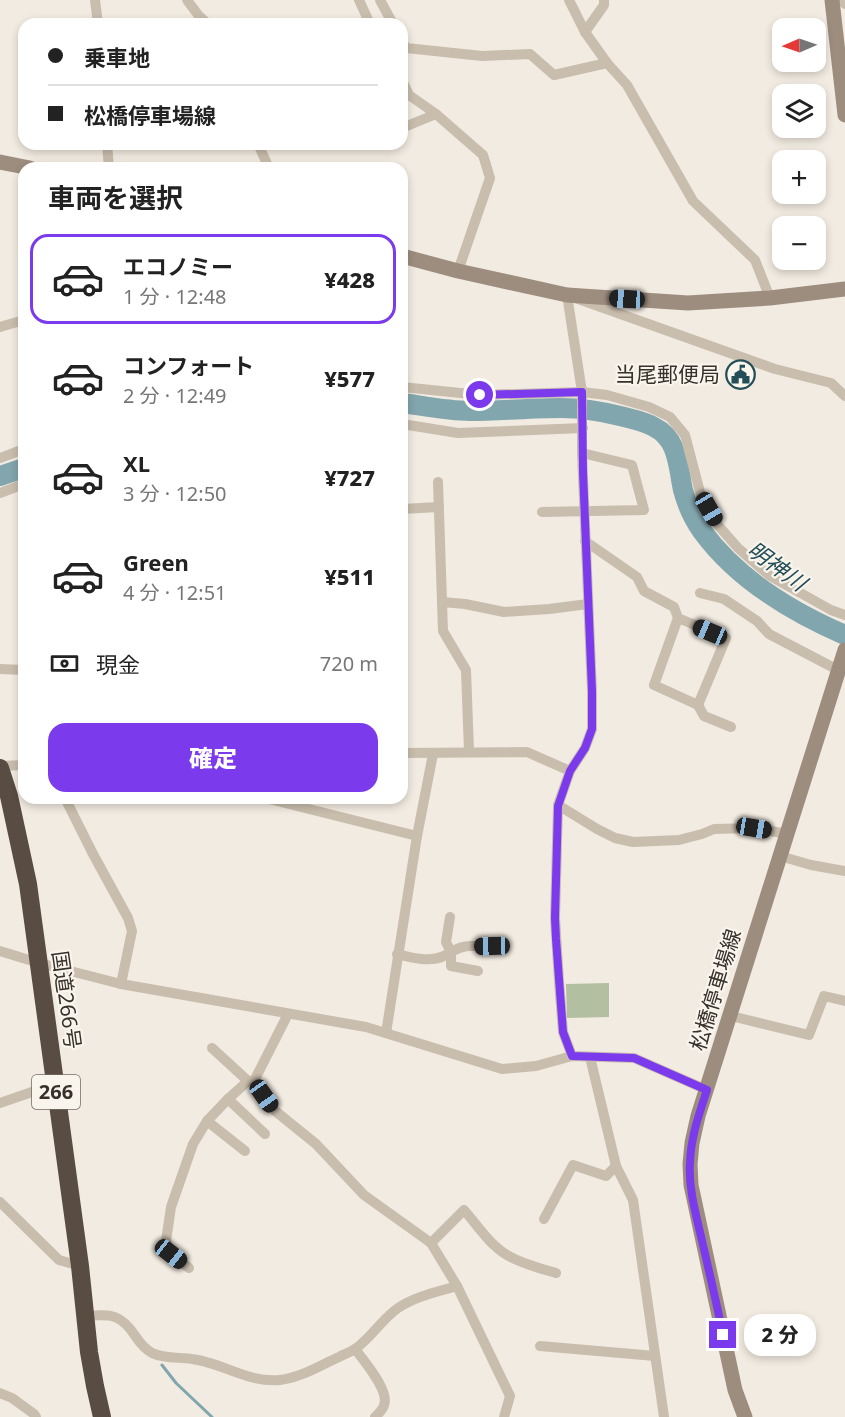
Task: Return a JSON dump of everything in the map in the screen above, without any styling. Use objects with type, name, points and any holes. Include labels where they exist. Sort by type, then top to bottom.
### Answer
[{"type":"highway","name":"国道266号","points":[[0,767],[9,796],[28,884],[81,1266],[89,1352],[102,1417]]},
{"type":"main road","points":[[832,0],[845,115]]},
{"type":"main road","points":[[0,162],[18,166]]},
{"type":"main road","points":[[408,258],[567,295],[688,303],[770,298],[845,289]]},
{"type":"main road","name":"松橋停車場線","points":[[746,1417],[735,1390],[697,1221],[691,1185],[692,1143],[698,1116],[843,657]]},
{"type":"street","points":[[95,0],[97,18]]},
{"type":"street","points":[[187,0],[201,18]]},
{"type":"street","points":[[361,0],[368,18]]},
{"type":"street","points":[[380,0],[390,18]]},
{"type":"street","points":[[569,0],[585,33],[627,85],[693,201],[755,260],[770,298]]},
{"type":"street","points":[[585,33],[604,5],[604,0]]},
{"type":"street","points":[[841,0],[845,4]]},
{"type":"street","points":[[408,48],[482,56],[530,54],[554,75],[607,63]]},
{"type":"street","points":[[408,93],[483,155],[490,177],[458,271]]},
{"type":"street","points":[[408,125],[435,114]]},
{"type":"street","points":[[572,1056],[563,1032],[555,918],[558,806],[570,771],[585,748],[592,729],[592,691],[582,453],[582,393],[567,295],[775,369],[831,383],[845,396]]},
{"type":"street","points":[[0,327],[18,322]]},
{"type":"street","points":[[408,388],[480,395],[582,393],[607,396],[649,407],[670,417],[684,435],[701,496],[716,523],[738,548],[770,576],[831,610],[845,615]]},
{"type":"street","points":[[408,425],[458,433],[583,423]]},
{"type":"street","points":[[0,458],[18,451]]},
{"type":"street","points":[[542,512],[644,510],[632,465],[582,453]]},
{"type":"street","points":[[438,482],[443,631],[466,670],[469,752]]},
{"type":"street","points":[[0,493],[18,486]]},
{"type":"street","points":[[408,509],[439,507]]},
{"type":"street","points":[[585,541],[638,578],[644,591],[674,607],[678,618],[654,685],[698,705],[704,716],[730,727]]},
{"type":"street","points":[[700,592],[724,599],[758,621],[769,634],[843,657]]},
{"type":"street","points":[[442,602],[504,612],[588,604]]},
{"type":"street","points":[[678,618],[726,638],[698,705]]},
{"type":"street","points":[[0,669],[18,670]]},
{"type":"street","points":[[408,753],[527,752],[570,771]]},
{"type":"street","points":[[386,1033],[417,836],[433,754]]},
{"type":"street","points":[[0,767],[18,766]]},
{"type":"street","points":[[68,804],[128,918],[132,931],[121,984]]},
{"type":"street","points":[[289,804],[417,836]]},
{"type":"street","points":[[558,806],[615,838],[633,842],[679,840],[714,829],[754,828],[787,834]]},
{"type":"street","points":[[780,856],[845,871]]},
{"type":"street","points":[[450,917],[446,942],[451,952],[451,966],[478,971]]},
{"type":"street","points":[[398,954],[415,959],[430,959],[444,957],[463,946],[492,946]]},
{"type":"street","points":[[0,951],[121,984],[366,1027],[502,1069],[536,1066],[572,1056],[634,1058],[707,1090]]},
{"type":"street","points":[[730,1016],[809,1035],[824,996],[845,1001]]},
{"type":"street","points":[[189,1268],[171,1254],[166,1241],[171,1208],[193,1144],[207,1121],[228,1099],[251,1081],[288,1014]]},
{"type":"street","points":[[212,1048],[251,1081],[274,1110],[316,1144],[364,1195],[431,1243],[457,1286],[510,1396],[504,1417]]},
{"type":"street","points":[[590,1057],[616,1166],[633,1200],[664,1417]]},
{"type":"street","points":[[0,1103],[55,1084]]},
{"type":"street","points":[[228,1099],[265,1134]]},
{"type":"street","points":[[207,1121],[245,1151]]},
{"type":"street","points":[[544,1219],[573,1165],[606,1176],[616,1166]]},
{"type":"street","points":[[0,1202],[59,1260],[81,1266]]},
{"type":"street","points":[[431,1243],[464,1210],[492,1244],[506,1254],[523,1263],[556,1273]]},
{"type":"street","points":[[86,1316],[117,1317],[129,1325],[141,1345],[153,1354],[213,1363],[249,1378],[268,1381],[283,1380],[311,1371],[355,1349],[396,1310],[413,1299],[457,1286]]},
{"type":"street","points":[[540,1346],[656,1356]]},
{"type":"street","points":[[355,1349],[384,1393],[384,1407],[375,1417]]},
{"type":"street","points":[[0,1394],[12,1398],[36,1417]]},
{"type":"green space","points":[[609,983],[609,1017],[567,1018],[566,984]]},
{"type":"waterway","name":"明神川","points":[[408,404],[461,411],[550,408],[590,410],[650,425],[662,432],[673,446],[689,507],[699,527],[716,548],[749,579],[786,605],[845,635]]},
{"type":"waterway","name":"明神川","points":[[0,476],[18,470]]},
{"type":"waterway","points":[[162,1365],[176,1383],[212,1417]]},
{"type":"place","name":"当尾郵便局","points":[[741,375]]},
{"type":"route","points":[[480,395],[582,392],[582,453],[592,729],[585,748],[570,771],[558,806],[555,918],[563,1032],[572,1056],[634,1058],[707,1090],[692,1143],[691,1185],[723,1335]]}]
